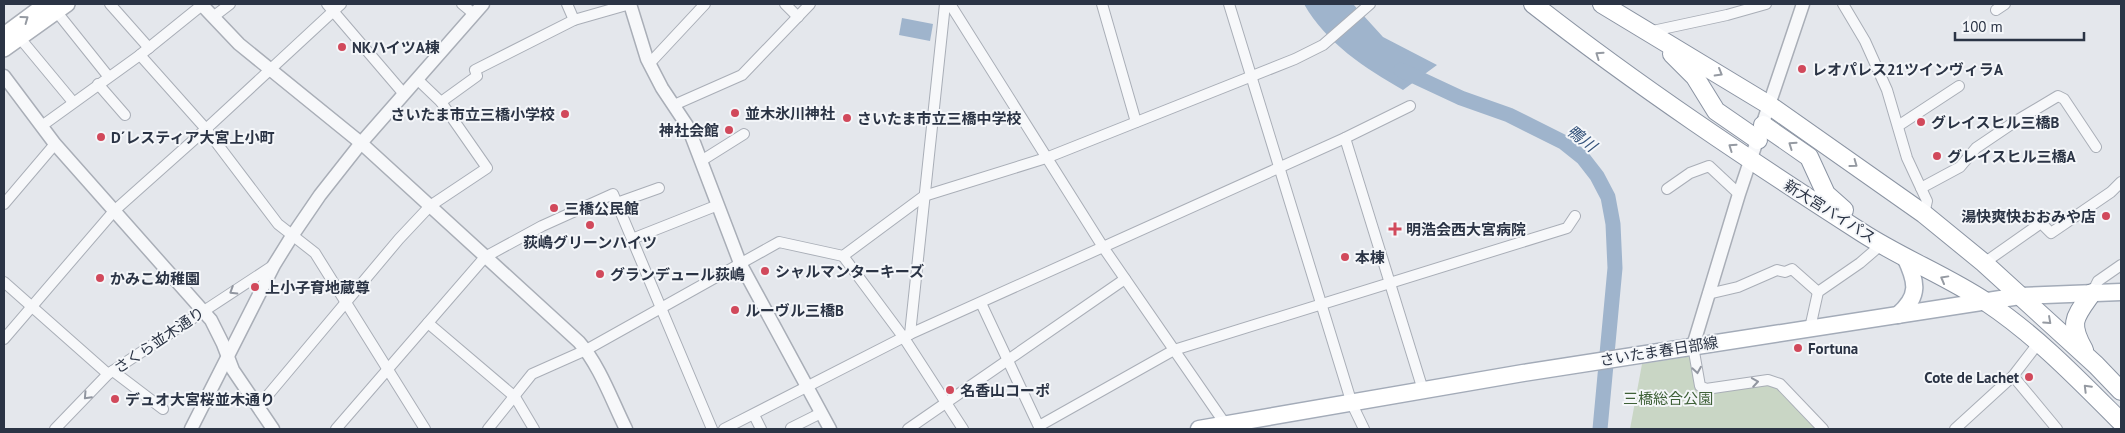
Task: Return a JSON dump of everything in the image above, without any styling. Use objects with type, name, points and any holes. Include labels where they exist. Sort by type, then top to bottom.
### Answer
[{"type":"highway","name":"新大宮バイパス","points":[[1533,4],[1590,49],[1751,161],[1882,244],[1985,301],[2040,341],[2121,422]]},
{"type":"highway","points":[[1602,4],[1729,79],[1769,105],[1924,214],[1984,263],[2096,365],[2121,391]]},
{"type":"highway","points":[[1648,32],[1695,77],[1716,111],[1809,157],[1826,194],[1882,244]]},
{"type":"highway","points":[[2092,293],[2077,312],[2075,325],[2083,349],[2096,365]]},
{"type":"main road","points":[[4,34],[56,6]]},
{"type":"main road","points":[[4,49],[56,6]]},
{"type":"main road","points":[[1898,315],[1909,306],[1913,299],[1912,273],[1905,257]]},
{"type":"main road","name":"さいたま春日部線","points":[[1199,429],[1227,427],[1423,390],[1579,364],[1985,301],[2020,296],[2121,292]]},
{"type":"street","points":[[110,4],[149,48]]},
{"type":"street","points":[[42,125],[108,76],[140,55],[202,4],[239,44],[361,143],[586,350],[626,429]]},
{"type":"street","points":[[213,17],[230,4]]},
{"type":"street","points":[[462,4],[474,14]]},
{"type":"street","points":[[192,429],[274,265],[320,195],[361,143],[483,4]]},
{"type":"street","points":[[567,4],[574,20]]},
{"type":"street","points":[[441,102],[477,76],[475,70],[574,20],[630,4],[649,64],[662,88],[688,127],[740,263],[830,429]]},
{"type":"street","points":[[649,64],[706,4]]},
{"type":"street","points":[[785,4],[798,16]]},
{"type":"street","points":[[674,105],[742,75],[810,4]]},
{"type":"street","points":[[907,336],[945,4]]},
{"type":"street","points":[[950,4],[1103,247],[1227,427]]},
{"type":"street","points":[[1102,4],[1136,122]]},
{"type":"street","points":[[1228,4],[1280,166],[1352,404],[1364,429]]},
{"type":"street","points":[[1648,32],[1727,15],[1766,4]]},
{"type":"street","points":[[1803,4],[1740,194],[1693,346],[1700,386],[1706,390],[1768,380],[1780,384],[1823,429]]},
{"type":"street","points":[[1843,4],[1873,58],[1887,90],[1907,158],[1927,200],[1924,214]]},
{"type":"street","points":[[1996,10],[2005,4]]},
{"type":"street","points":[[56,6],[108,76]]},
{"type":"street","points":[[4,339],[114,211],[206,129],[334,6],[404,94]]},
{"type":"street","points":[[844,256],[924,196],[1046,158],[1252,76],[1323,45],[1367,7]]},
{"type":"street","points":[[19,37],[73,102]]},
{"type":"street","points":[[140,55],[206,129],[278,224],[315,253],[425,429]]},
{"type":"street","points":[[4,76],[55,144],[211,320],[233,370],[273,429]]},
{"type":"street","points":[[258,407],[430,206],[487,168],[441,102],[417,79]]},
{"type":"street","points":[[98,84],[125,115]]},
{"type":"street","points":[[1898,126],[1958,86]]},
{"type":"street","points":[[1921,188],[1960,167],[1976,148],[2058,96],[2064,99],[2096,147]]},
{"type":"street","points":[[724,429],[907,336],[1345,138],[1410,106]]},
{"type":"street","points":[[701,161],[744,134]]},
{"type":"street","points":[[1345,138],[1423,390]]},
{"type":"street","points":[[4,204],[55,144]]},
{"type":"street","points":[[1667,188],[1690,173],[1709,166],[1740,194]]},
{"type":"street","points":[[1984,263],[2041,223],[2051,232],[2110,192],[2121,182]]},
{"type":"street","points":[[617,203],[659,188]]},
{"type":"street","points":[[336,429],[485,257],[542,226],[613,194],[712,429]]},
{"type":"street","points":[[632,239],[718,205]]},
{"type":"street","points":[[981,303],[1040,428],[1174,350],[1567,228],[1575,216]]},
{"type":"street","points":[[488,429],[532,374],[586,350],[779,242],[844,256],[907,336],[963,429]]},
{"type":"street","points":[[1810,328],[1818,292],[1860,263],[1882,244]]},
{"type":"street","name":"さくら並木通り","points":[[55,429],[110,372],[274,265]]},
{"type":"street","points":[[2092,293],[2098,281],[2121,265]]},
{"type":"street","points":[[1708,294],[1738,287],[1776,270],[1785,272],[1792,269],[1818,292]]},
{"type":"street","points":[[908,429],[1125,279]]},
{"type":"street","points":[[4,282],[110,372],[163,409]]},
{"type":"street","points":[[428,323],[515,397],[534,429]]},
{"type":"street","points":[[1960,427],[2013,376],[2040,341]]},
{"type":"street","points":[[2013,376],[2057,429]]},
{"type":"street","points":[[791,428],[821,413]]},
{"type":"street","points":[[754,414],[762,429]]},
{"type":"green space","name":"三橋総合公園","points":[[1692,356],[1698,387],[1767,383],[1780,389],[1817,429],[1630,429],[1642,364]]},
{"type":"water","points":[[1304,4],[1353,4],[1383,37],[1437,65],[1403,90],[1375,73],[1335,43],[1323,31]]},
{"type":"water","points":[[902,18],[933,24],[930,41],[899,35]]},
{"type":"waterway","name":"鴨川","points":[[1401,70],[1461,98],[1509,115],[1563,142],[1583,158],[1597,176],[1608,197],[1613,224],[1615,268],[1600,429]]},
{"type":"place","name":"NKハイツA棟","points":[[342,47]]},
{"type":"place","name":"レオパレス21ツインヴィラA","points":[[1802,69]]},
{"type":"place","name":"並木氷川神社","points":[[735,113]]},
{"type":"place","name":"さいたま市立三橋小学校","points":[[565,114]]},
{"type":"place","name":"さいたま市立三橋中学校","points":[[847,118]]},
{"type":"place","name":"グレイスヒル三橋B","points":[[1921,122]]},
{"type":"place","name":"神社会館","points":[[729,130]]},
{"type":"place","name":"D´レスティア大宮上小町","points":[[101,137]]},
{"type":"place","name":"グレイスヒル三橋A","points":[[1937,156]]},
{"type":"place","name":"三橋公民館","points":[[554,208]]},
{"type":"place","name":"湯快爽快おおみや店","points":[[2106,216]]},
{"type":"place","name":"荻嶋グリーンハイツ","points":[[590,225]]},
{"type":"place","name":"明浩会西大宮病院","points":[[1395,229]]},
{"type":"place","name":"本棟","points":[[1345,257]]},
{"type":"place","name":"シャルマンターキーズ","points":[[765,271]]},
{"type":"place","name":"グランデュール荻嶋","points":[[600,274]]},
{"type":"place","name":"かみこ幼稚園","points":[[100,278]]},
{"type":"place","name":"上小子育地蔵尊","points":[[255,287]]},
{"type":"place","name":"ルーヴル三橋B","points":[[735,310]]},
{"type":"place","name":"Fortuna","points":[[1798,348]]},
{"type":"place","name":"Cote de Lachet","points":[[2029,377]]},
{"type":"place","name":"名香山コーポ","points":[[950,390]]},
{"type":"place","name":"デュオ大宮桜並木通り","points":[[115,399]]}]
